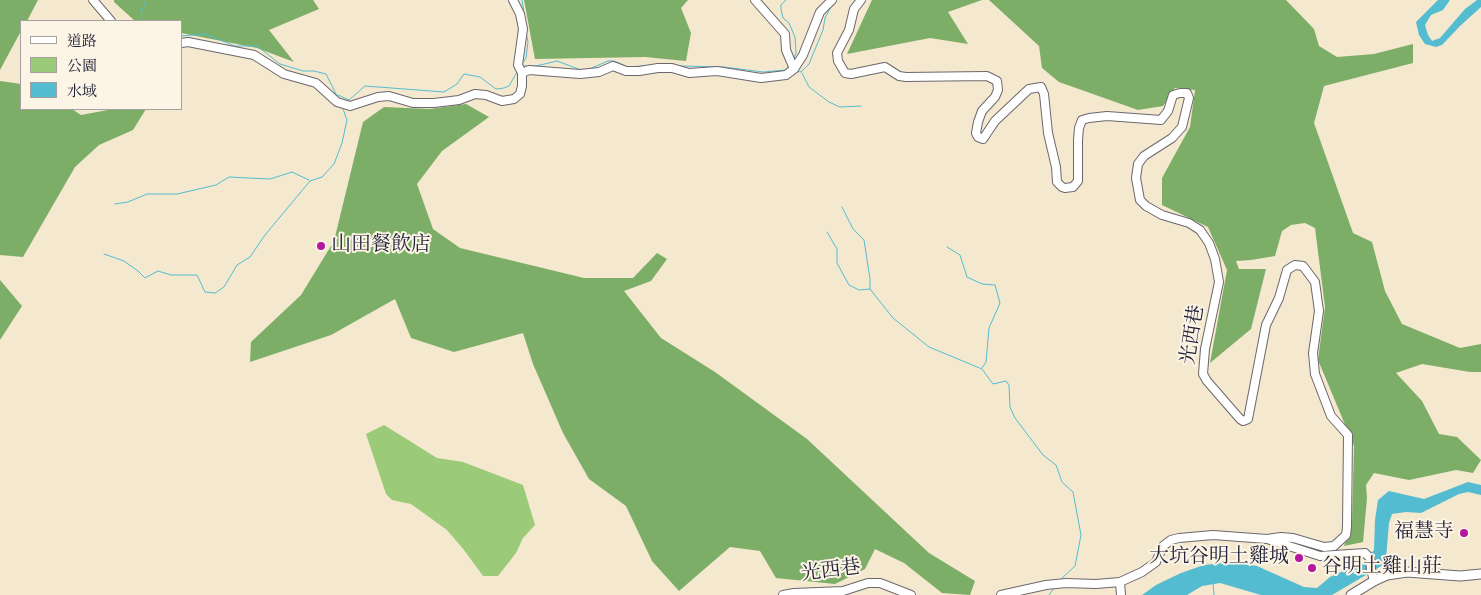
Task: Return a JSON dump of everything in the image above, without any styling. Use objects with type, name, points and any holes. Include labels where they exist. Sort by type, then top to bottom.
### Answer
[{"type":"main road","points":[[1351,595],[1387,575],[1407,572],[1460,576],[1481,574]]},
{"type":"street","points":[[93,0],[110,20]]},
{"type":"street","points":[[182,43],[188,42],[254,55],[284,74],[316,83],[337,102],[350,106],[378,97],[389,96],[413,103],[459,100],[475,94],[502,100],[514,99],[520,94],[522,86],[522,73],[518,65],[523,29],[520,14],[513,0]]},
{"type":"street","points":[[754,0],[784,34],[786,50],[794,69]]},
{"type":"street","points":[[522,73],[529,70],[580,74],[599,72],[613,66],[626,71],[672,68],[689,73],[717,71],[761,78],[786,75],[794,69],[803,55],[820,12],[832,0]]},
{"type":"street","name":"光西巷","points":[[861,0],[854,8],[849,30],[837,53],[838,61],[845,73],[851,74],[885,67],[899,76],[906,77],[987,76],[997,81],[998,90],[995,98],[982,110],[978,122],[976,134],[983,139],[995,121],[1029,88],[1041,87],[1044,94],[1048,133],[1056,167],[1057,182],[1065,188],[1073,187],[1078,181],[1078,140],[1082,120],[1107,116],[1161,120],[1168,111],[1173,95],[1187,93],[1189,98],[1182,127],[1172,138],[1144,156],[1138,164],[1136,178],[1140,200],[1146,206],[1162,215],[1195,226],[1209,242],[1215,259],[1218,282],[1205,349],[1203,374],[1215,392],[1240,420],[1248,420],[1250,416],[1266,325],[1279,298],[1287,270],[1295,265],[1303,266],[1315,282],[1319,311],[1313,353],[1315,374],[1331,416],[1348,435],[1347,527],[1346,535],[1341,540],[1334,546],[1324,547],[1293,538],[1267,539],[1226,535],[1179,538],[1163,546],[1156,562],[1142,572],[1120,582],[1046,584],[1001,595]]},
{"type":"street","name":"光西巷","points":[[1267,539],[1320,556],[1366,553],[1370,558],[1374,581]]},
{"type":"street","points":[[1120,582],[1121,595]]},
{"type":"street","name":"光西巷","points":[[784,595],[794,592],[843,591],[868,583],[880,583],[911,595]]},
{"type":"green space","points":[[0,0],[38,0],[28,20],[20,20],[20,33],[0,70]]},
{"type":"green space","points":[[114,0],[313,0],[319,9],[269,30],[294,62],[257,48],[182,33],[182,20],[134,20]]},
{"type":"green space","points":[[524,0],[688,0],[681,8],[691,33],[686,61],[645,57],[535,59]]},
{"type":"green space","points":[[872,0],[982,0],[948,12],[968,44],[930,38],[847,54]]},
{"type":"green space","points":[[989,0],[1286,0],[1314,29],[1319,46],[1337,57],[1374,54],[1413,44],[1413,63],[1324,86],[1314,123],[1353,233],[1372,242],[1385,291],[1402,324],[1460,348],[1481,344],[1481,372],[1422,364],[1396,373],[1422,401],[1439,434],[1457,437],[1481,460],[1473,473],[1456,470],[1409,480],[1374,473],[1366,485],[1367,498],[1363,542],[1344,546],[1352,523],[1354,446],[1318,360],[1325,307],[1315,228],[1305,223],[1291,225],[1282,231],[1275,256],[1236,261],[1239,269],[1266,269],[1251,329],[1210,363],[1227,270],[1208,227],[1162,205],[1162,178],[1190,127],[1195,90],[1175,88],[1163,106],[1138,110],[1059,82],[1042,68],[1039,46]]},
{"type":"green space","points":[[0,81],[20,84],[20,110],[74,110],[81,115],[108,110],[145,110],[133,130],[99,145],[75,167],[23,257],[0,255]]},
{"type":"green space","points":[[466,104],[489,117],[442,151],[417,184],[433,229],[460,248],[584,278],[633,278],[657,253],[667,259],[651,281],[624,291],[661,338],[715,372],[807,439],[929,553],[975,581],[970,595],[942,593],[904,563],[875,549],[865,569],[835,584],[776,578],[760,551],[730,547],[679,591],[652,561],[626,506],[589,479],[563,433],[533,364],[523,333],[454,352],[411,338],[395,299],[331,335],[250,362],[251,342],[301,295],[334,241],[363,122],[384,107],[430,109]]},
{"type":"green space","points":[[0,280],[22,306],[0,340]]},
{"type":"green space","points":[[384,425],[437,458],[463,462],[523,485],[535,525],[523,538],[516,553],[498,576],[483,576],[447,530],[411,504],[392,500],[386,494],[366,434]]},
{"type":"water","points":[[1438,0],[1450,0],[1443,10],[1431,15],[1425,25],[1432,41],[1440,38],[1465,9],[1477,0],[1481,0],[1481,7],[1442,45],[1436,47],[1425,44],[1419,35],[1416,22]]},
{"type":"water","points":[[1468,482],[1481,485],[1481,495],[1468,492],[1459,494],[1421,513],[1406,512],[1392,514],[1389,523],[1386,558],[1383,565],[1332,595],[1261,595],[1220,583],[1202,586],[1187,595],[1142,595],[1156,585],[1181,573],[1204,565],[1231,562],[1257,566],[1304,587],[1317,588],[1330,577],[1365,561],[1374,550],[1378,500],[1389,491],[1424,499]]},
{"type":"waterway","points":[[142,20],[141,13],[146,0]]},
{"type":"waterway","points":[[522,0],[524,13]]},
{"type":"waterway","points":[[786,0],[781,5],[781,9],[783,18],[789,23],[795,37],[796,53],[793,60]]},
{"type":"waterway","points":[[795,71],[801,72],[809,64],[823,30],[825,18],[832,5]]},
{"type":"waterway","points":[[522,64],[526,58],[528,42],[526,32]]},
{"type":"waterway","points":[[182,36],[205,34],[235,46],[257,46],[280,64],[303,71],[326,74],[338,98]]},
{"type":"waterway","points":[[522,66],[536,66],[557,61],[581,70]]},
{"type":"waterway","points":[[587,70],[608,61],[614,61],[628,67],[655,65]]},
{"type":"waterway","points":[[679,66],[724,67],[763,72],[785,70],[790,65]]},
{"type":"waterway","points":[[338,95],[349,100],[365,86],[444,92],[457,84],[464,74],[480,77],[496,89],[504,88],[509,86],[517,72]]},
{"type":"waterway","points":[[802,73],[809,87],[829,102],[840,107],[861,106]]},
{"type":"waterway","points":[[104,254],[124,261],[145,278],[158,271],[171,275],[197,275],[205,292],[215,293],[224,287],[237,265],[250,257],[265,235],[310,181],[322,177],[334,164],[342,143],[347,120],[342,106]]},
{"type":"waterway","points":[[115,204],[128,202],[147,194],[177,194],[216,185],[229,177],[270,179],[292,172],[309,180]]},
{"type":"waterway","points":[[842,207],[853,229],[864,240],[870,289],[893,318],[929,347],[982,369],[993,384],[1006,381],[1009,385],[1010,407],[1015,418],[1043,455],[1056,465],[1062,482],[1073,492],[1081,535],[1075,566],[1060,580]]},
{"type":"waterway","points":[[827,232],[837,249],[837,263],[849,285],[859,290],[870,289]]},
{"type":"waterway","points":[[947,247],[960,255],[967,277],[982,284],[995,285],[1000,303],[989,328],[986,362],[982,368]]},
{"type":"waterway","points":[[1213,583],[1214,595]]},
{"type":"waterway","points":[[1049,595],[1054,588]]},
{"type":"place","name":"山田餐飲店","points":[[321,246]]},
{"type":"place","name":"福慧寺","points":[[1464,533]]},
{"type":"place","name":"大坑谷明土雞城","points":[[1299,558]]},
{"type":"place","name":"谷明土雞山莊","points":[[1312,568]]}]
